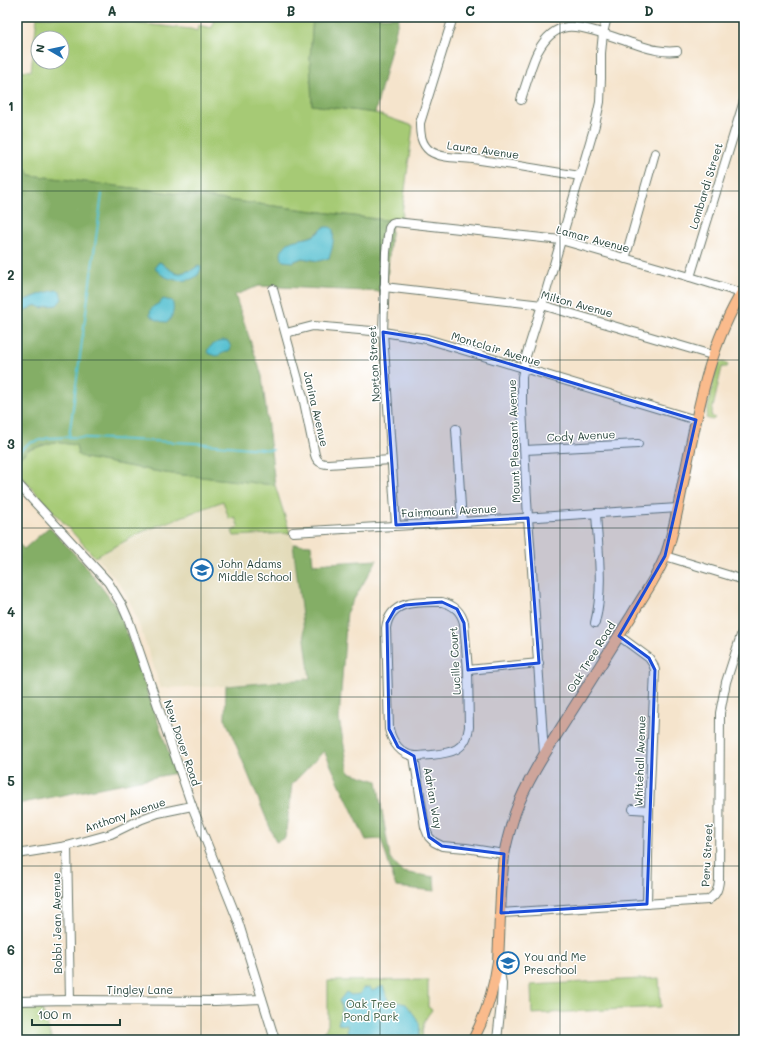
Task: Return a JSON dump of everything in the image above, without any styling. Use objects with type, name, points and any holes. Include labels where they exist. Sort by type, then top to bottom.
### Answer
[{"type":"main road","name":"Oak Tree Road","points":[[473,1040],[490,999],[498,962],[504,854],[516,812],[544,754],[619,636],[665,556],[671,538],[705,379],[712,355],[724,325],[743,291]]},
{"type":"street","name":"Laura Avenue","points":[[453,17],[420,124],[420,135],[425,145],[429,150],[440,156],[472,159],[580,176]]},
{"type":"street","name":"Mount Pleasant Avenue","points":[[544,754],[522,409],[523,368],[590,146],[600,102],[601,53],[603,33],[607,17]]},
{"type":"street","points":[[521,100],[537,52],[543,42],[552,33],[560,29],[568,27],[585,29],[603,33],[658,51],[677,51]]},
{"type":"street","name":"Lombardi Street","points":[[690,277],[744,101]]},
{"type":"street","points":[[626,258],[655,153]]},
{"type":"street","name":"Norton Street","points":[[396,526],[382,332],[384,287],[389,228],[392,223],[395,222],[412,223]]},
{"type":"street","name":"Lamar Avenue","points":[[412,223],[561,240],[743,291]]},
{"type":"street","name":"Milton Avenue","points":[[384,287],[542,305],[712,355]]},
{"type":"street","name":"Janina Avenue","points":[[273,289],[303,397],[315,455],[318,461],[324,464],[391,460]]},
{"type":"street","name":"Montclair Avenue","points":[[286,333],[313,326],[382,332],[426,339],[696,420]]},
{"type":"street","points":[[456,429],[462,522]]},
{"type":"street","name":"Cody Avenue","points":[[525,450],[638,444]]},
{"type":"street","name":"New Dover Road","points":[[17,483],[108,582],[122,605],[129,621],[192,806],[238,921],[275,1040]]},
{"type":"street","name":"Fairmount Avenue","points":[[293,532],[678,508]]},
{"type":"street","points":[[595,623],[599,609],[600,593],[596,513]]},
{"type":"street","points":[[665,556],[744,580]]},
{"type":"street","name":"Lucille Court","points":[[442,602],[452,605],[463,617],[468,670],[469,727],[466,738],[460,747],[449,753],[414,756],[405,753],[398,747],[389,729],[386,628],[388,618],[391,613],[400,606],[408,604],[442,602]]},
{"type":"street","name":"Peru Street","points":[[501,913],[708,900],[714,896],[718,889],[719,881],[720,713],[726,682],[744,626]]},
{"type":"street","name":"Whitehall Avenue","points":[[619,636],[649,658],[655,670],[647,904]]},
{"type":"street","points":[[468,670],[538,663]]},
{"type":"street","name":"Adrian Way","points":[[414,756],[425,827],[429,837],[434,842],[442,846],[504,854]]},
{"type":"street","name":"Anthony Avenue","points":[[17,854],[67,846],[111,834],[158,813],[192,806]]},
{"type":"street","points":[[634,809],[650,810]]},
{"type":"street","name":"Bobbi Jean Avenue","points":[[67,846],[70,1000]]},
{"type":"street","points":[[497,1040],[502,984],[498,962]]},
{"type":"street","name":"Tingley Lane","points":[[17,1001],[215,1001],[262,999]]},
{"type":"highlighted area","points":[[383,332],[427,339],[696,420],[665,556],[619,636],[649,658],[655,670],[647,904],[501,913],[504,854],[442,846],[429,837],[414,756],[398,747],[389,729],[387,623],[395,609],[405,605],[442,602],[457,609],[464,623],[468,670],[539,663],[528,518],[396,525]]},
{"type":"shaded area","name":"John Adams Middle School","points":[[85,458],[165,473],[275,485],[293,544],[311,680],[226,686],[160,688],[132,606],[120,584],[17,472],[17,460]]},
{"type":"green space","points":[[37,17],[102,17],[105,20],[191,29],[197,31],[198,25],[212,28],[214,17],[282,20],[284,17],[313,17],[310,58],[312,105],[375,113],[413,126],[401,222],[29,175],[27,169],[17,169],[17,70],[70,70],[70,30],[36,30]]},
{"type":"green space","points":[[313,17],[399,17],[375,113],[312,105],[310,58]]},
{"type":"green space","points":[[17,169],[27,169],[30,175],[392,221],[386,292],[259,286],[235,295],[262,376],[275,485],[165,473],[85,458],[78,455],[76,445],[54,442],[28,450],[17,460],[17,318],[21,312],[36,305],[42,308],[57,305],[44,293],[17,303]],"holes":[[[321,229],[319,261],[302,258],[293,262],[300,239],[312,236]],[[160,262],[177,274],[192,270],[198,266],[198,275],[186,280],[158,263]]]},
{"type":"green space","points":[[719,362],[728,365],[727,367],[722,367],[711,416],[715,418],[712,420],[706,418]]},
{"type":"green space","points":[[54,442],[76,445],[85,458],[165,473],[275,485],[290,533],[234,536],[232,531],[239,528],[235,517],[229,519],[223,501],[144,531],[95,557],[17,472],[17,460],[28,450]]},
{"type":"green space","points":[[49,527],[83,563],[118,609],[176,773],[17,804],[17,542],[24,549]]},
{"type":"green space","points":[[293,544],[311,545],[313,564],[377,560],[347,611],[339,719],[349,772],[377,781],[390,858],[402,872],[434,877],[435,891],[396,887],[381,839],[366,840],[324,751],[292,784],[285,838],[276,842],[225,718],[226,686],[310,679]]},
{"type":"green space","points":[[659,978],[661,1007],[532,1014],[531,985]]},
{"type":"green space","name":"Oak Tree Pond Park","points":[[428,980],[428,1007],[432,1010],[424,1024],[422,1032],[423,1040],[309,1040],[320,1039],[328,1025],[328,981]]},
{"type":"green space","points":[[17,1009],[42,1009],[52,1040],[17,1040]]},
{"type":"water","points":[[325,227],[330,227],[333,229],[333,244],[329,258],[319,261],[302,258],[292,262],[283,261],[281,252],[286,245],[292,241],[309,238]]},
{"type":"water","points":[[160,262],[177,274],[192,270],[198,266],[201,267],[199,273],[194,278],[180,280],[165,277],[159,272],[155,267]]},
{"type":"water","points":[[56,290],[60,291],[62,299],[57,305],[42,308],[36,305],[22,312],[17,318],[17,303]]},
{"type":"water","points":[[163,299],[172,301],[173,304],[173,312],[168,322],[162,322],[150,315],[151,309]]},
{"type":"water","points":[[223,340],[228,341],[231,347],[230,350],[217,356],[207,352],[215,343]]},
{"type":"water","points":[[383,986],[389,1003],[397,1002],[406,1004],[416,1018],[419,1023],[419,1040],[348,1040],[347,1025],[338,1024],[342,1008],[339,1001],[346,992],[351,995],[360,994],[363,988],[370,987],[372,991]]},
{"type":"waterway","points":[[69,437],[102,194]]},
{"type":"waterway","points":[[17,453],[29,443],[48,438],[69,437],[194,443],[273,450]]},
{"type":"place","name":"John Adams Middle School","points":[[202,570]]},
{"type":"place","name":"You and Me Preschool","points":[[508,963]]}]
